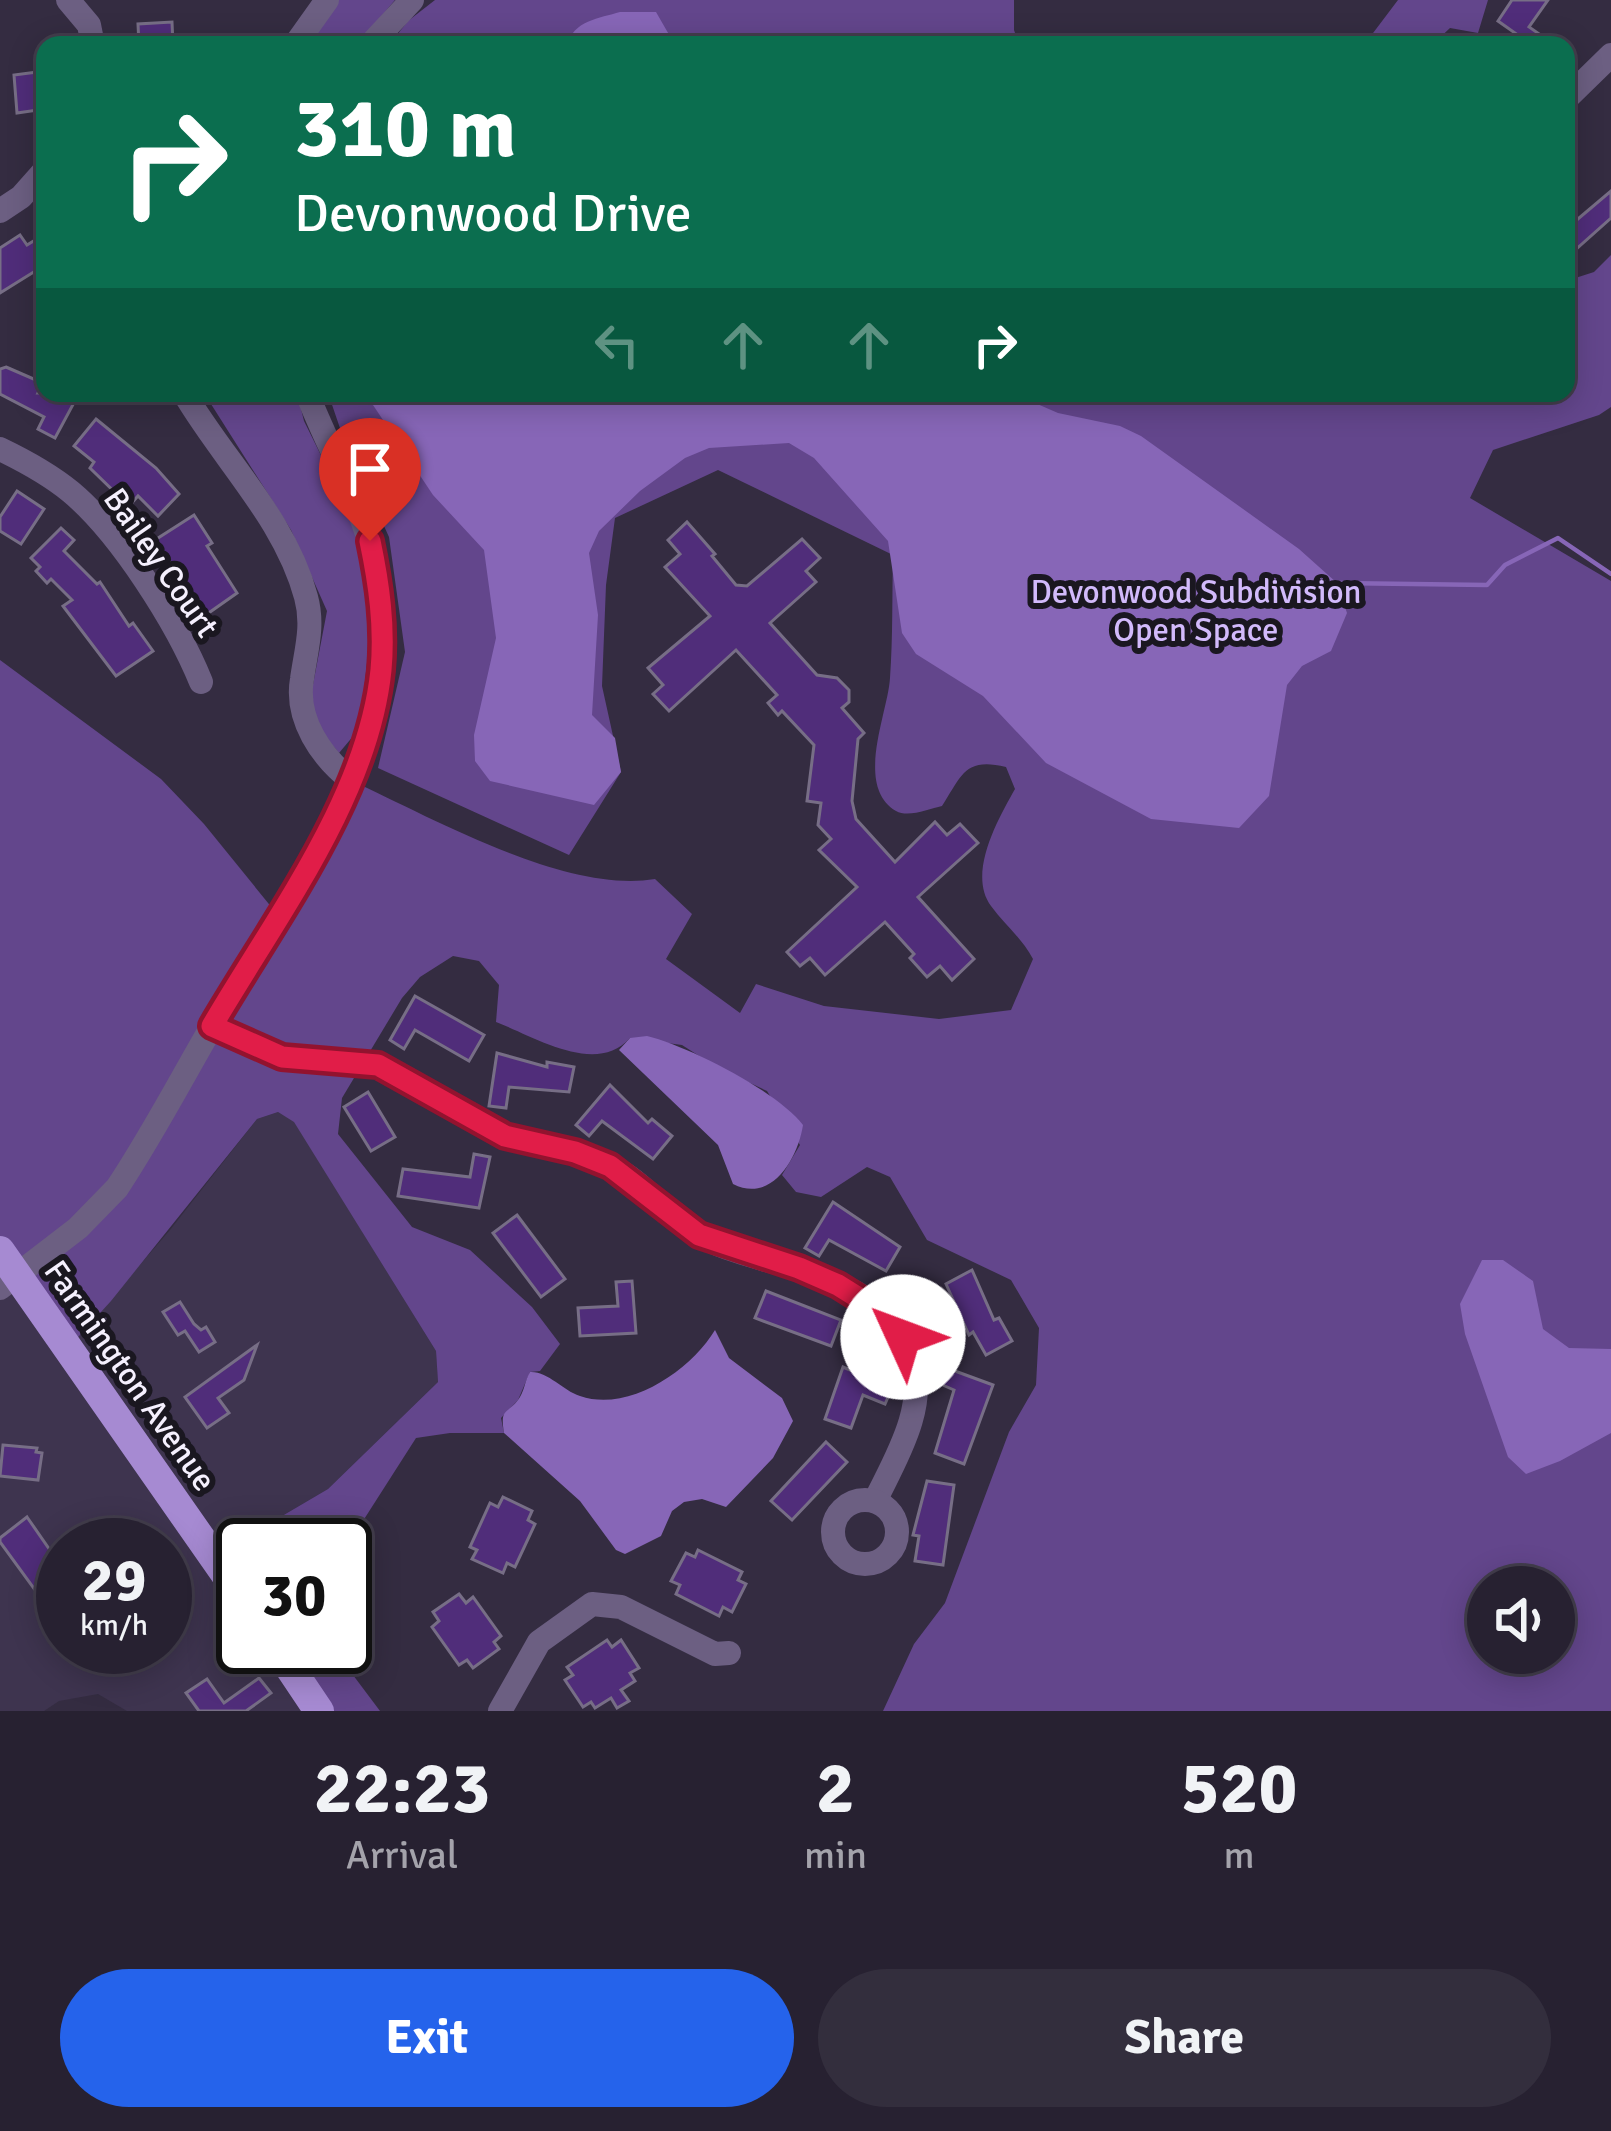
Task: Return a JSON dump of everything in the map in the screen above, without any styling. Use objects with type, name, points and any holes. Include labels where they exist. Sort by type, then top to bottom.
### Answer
[{"type":"main road","name":"Farmington Avenue","points":[[5,1271],[216,1562]]},
{"type":"main road","points":[[295,1674],[320,1711]]},
{"type":"street","points":[[68,0],[91,36]]},
{"type":"street","points":[[301,36],[327,0]]},
{"type":"street","points":[[378,36],[412,0]]},
{"type":"street","points":[[1575,90],[1611,56]]},
{"type":"street","points":[[0,211],[36,180]]},
{"type":"street","points":[[190,402],[238,468],[298,571],[310,614],[301,680],[304,715],[324,753],[352,781]]},
{"type":"street","points":[[5,1271],[78,1228],[117,1189],[352,781],[372,720],[381,667],[378,580],[360,510],[311,402]]},
{"type":"street","name":"Bailey Court","points":[[0,449],[39,469],[101,522],[184,641],[201,682]]},
{"type":"street","points":[[212,1026],[282,1057],[366,1062],[388,1069],[505,1136],[575,1152],[619,1170],[699,1235],[811,1272],[869,1303],[903,1337],[916,1380],[911,1418],[875,1501]]},
{"type":"street","points":[[500,1711],[538,1642],[592,1604],[621,1607],[715,1654],[729,1653]]},
{"type":"shaded area","points":[[620,12],[656,12],[670,36],[572,36],[596,19]]},
{"type":"shaded area","points":[[371,402],[1033,402],[1141,436],[1299,549],[1337,583],[1347,613],[1331,651],[1302,666],[1287,685],[1269,796],[1239,828],[1151,819],[1046,763],[983,696],[916,654],[902,633],[888,541],[814,458],[789,443],[709,448],[685,458],[640,491],[599,531],[589,553],[598,615],[592,715],[615,738],[621,772],[594,805],[490,781],[475,761],[474,735],[496,638],[484,550],[433,495]]},
{"type":"shaded area","points":[[647,1036],[731,1072],[791,1112],[803,1125],[781,1174],[760,1188],[733,1184],[718,1145],[619,1050],[630,1038]]},
{"type":"shaded area","points":[[278,1112],[294,1121],[436,1351],[438,1382],[328,1489],[279,1518],[216,1518],[216,1674],[294,1674],[319,1711],[127,1711],[98,1694],[59,1701],[44,1711],[0,1711],[0,1288],[16,1274],[69,1347],[257,1119]]},
{"type":"shaded area","points":[[1482,1260],[1503,1260],[1533,1281],[1543,1329],[1569,1348],[1611,1349],[1611,1433],[1526,1474],[1508,1457],[1465,1334],[1460,1304]]},
{"type":"shaded area","points":[[715,1330],[729,1358],[782,1398],[793,1421],[773,1458],[726,1507],[702,1499],[684,1502],[672,1511],[661,1536],[625,1554],[616,1550],[580,1501],[504,1433],[504,1416],[520,1397],[530,1372],[543,1374],[580,1396],[618,1398],[675,1373]]},
{"type":"green space","points":[[333,0],[395,0],[365,36],[307,36]]},
{"type":"green space","points":[[435,0],[1014,0],[1016,36],[396,36]]},
{"type":"green space","points":[[1398,0],[1488,0],[1478,33],[1450,28],[1442,36],[1371,36]]},
{"type":"green space","name":"Devonwood Subdivision Open Space","points":[[1611,255],[1611,407],[1493,450],[1470,498],[1611,581],[1611,1711],[883,1711],[914,1644],[945,1603],[1009,1432],[1036,1385],[1039,1328],[1011,1280],[927,1240],[890,1177],[867,1167],[821,1197],[796,1192],[782,1175],[800,1145],[767,1091],[682,1045],[630,1038],[616,1049],[583,1054],[496,1022],[499,985],[479,961],[453,956],[420,977],[402,998],[342,1098],[338,1134],[412,1227],[470,1250],[532,1307],[560,1344],[540,1371],[530,1372],[518,1400],[501,1418],[504,1433],[416,1438],[365,1518],[279,1518],[328,1489],[438,1382],[436,1351],[294,1122],[278,1112],[257,1119],[69,1347],[0,1251],[0,660],[161,779],[277,914],[352,781],[541,864],[620,881],[655,879],[692,914],[666,959],[740,1013],[756,984],[824,1006],[939,1019],[1011,1010],[1033,959],[984,893],[988,847],[1015,789],[1006,767],[973,767],[960,777],[942,806],[912,813],[896,811],[877,785],[876,748],[890,678],[893,555],[718,470],[615,518],[606,585],[602,686],[621,772],[569,855],[378,768],[405,652],[389,537],[331,402],[1575,402],[1575,278],[1594,272]]},
{"type":"green space","points":[[210,402],[299,402],[355,524],[371,625],[360,728],[339,753],[316,726],[311,695],[327,611],[291,530]]},
{"type":"green space","points":[[294,1674],[352,1674],[380,1711],[319,1711]]},
{"type":"building","points":[[1512,0],[1548,0],[1529,27],[1542,36],[1519,36],[1498,21]]},
{"type":"building","points":[[172,22],[173,36],[139,36],[138,24]]},
{"type":"building","points":[[36,72],[36,110],[17,113],[14,75]]},
{"type":"building","points":[[1611,191],[1611,218],[1575,250],[1575,221]]},
{"type":"building","points":[[20,235],[27,245],[36,240],[36,271],[0,293],[0,248]]},
{"type":"building","points":[[6,367],[36,380],[36,402],[74,402],[55,438],[38,429],[44,417],[0,394],[0,369]]},
{"type":"building","points":[[96,419],[156,468],[179,494],[158,516],[138,496],[129,506],[90,468],[94,462],[74,446]]},
{"type":"building","points":[[17,491],[44,509],[21,544],[0,531],[0,517]]},
{"type":"building","points":[[194,515],[237,593],[200,619],[182,589],[186,587],[155,540]]},
{"type":"building","points":[[687,522],[736,585],[747,586],[802,539],[820,558],[806,571],[816,582],[770,623],[817,675],[837,678],[849,690],[849,702],[842,708],[864,733],[858,739],[852,801],[856,819],[895,862],[935,822],[947,835],[960,824],[978,843],[918,897],[974,959],[952,980],[940,966],[927,977],[910,958],[914,954],[885,922],[825,975],[810,958],[800,966],[787,952],[857,887],[819,850],[831,839],[818,825],[821,803],[807,801],[814,745],[768,703],[777,695],[736,650],[669,711],[653,694],[663,685],[648,668],[710,616],[665,567],[680,554],[668,540]]},
{"type":"building","points":[[61,528],[74,540],[64,551],[100,582],[129,626],[133,623],[153,651],[116,676],[63,606],[72,600],[51,579],[47,583],[31,558]]},
{"type":"building","points":[[415,996],[484,1035],[469,1061],[415,1030],[404,1049],[390,1040]]},
{"type":"building","points":[[497,1053],[547,1067],[547,1062],[574,1067],[569,1092],[509,1087],[506,1108],[489,1106]]},
{"type":"building","points":[[610,1085],[648,1123],[652,1119],[672,1136],[653,1159],[602,1121],[589,1136],[576,1125]]},
{"type":"building","points":[[368,1092],[395,1137],[371,1151],[344,1107]]},
{"type":"building","points":[[474,1154],[490,1157],[479,1208],[398,1196],[403,1169],[470,1177]]},
{"type":"building","points":[[833,1202],[900,1247],[886,1271],[829,1240],[819,1256],[805,1248]]},
{"type":"building","points":[[517,1215],[565,1279],[541,1297],[493,1233]]},
{"type":"building","points":[[972,1270],[994,1320],[999,1318],[1012,1341],[986,1355],[973,1332],[969,1335],[946,1284]]},
{"type":"building","points":[[632,1281],[636,1333],[580,1336],[578,1308],[618,1306],[616,1282]]},
{"type":"building","points":[[766,1291],[841,1320],[831,1346],[755,1318]]},
{"type":"building","points":[[180,1302],[194,1324],[201,1330],[206,1327],[215,1342],[199,1352],[185,1331],[178,1335],[163,1312]]},
{"type":"building","points":[[257,1345],[244,1380],[218,1398],[229,1413],[207,1428],[185,1397]]},
{"type":"building","points":[[843,1367],[892,1388],[885,1404],[863,1395],[851,1428],[825,1419]]},
{"type":"building","points":[[944,1367],[993,1385],[964,1464],[935,1453],[954,1390],[938,1383]]},
{"type":"building","points":[[826,1442],[847,1462],[792,1520],[771,1501]]},
{"type":"building","points":[[3,1445],[37,1448],[42,1453],[38,1480],[0,1476]]},
{"type":"building","points":[[927,1481],[954,1485],[943,1565],[915,1561],[919,1536],[913,1535]]},
{"type":"building","points":[[503,1497],[532,1511],[528,1520],[535,1524],[515,1567],[507,1563],[503,1573],[472,1559],[477,1550],[470,1547],[490,1503],[498,1507]]},
{"type":"building","points":[[27,1517],[36,1530],[35,1590],[0,1542]]},
{"type":"building","points":[[698,1550],[742,1572],[738,1580],[746,1584],[732,1612],[723,1607],[719,1616],[676,1594],[680,1585],[671,1581],[686,1553],[695,1557]]},
{"type":"building","points":[[459,1594],[466,1603],[473,1597],[501,1636],[494,1642],[499,1649],[473,1668],[467,1660],[459,1665],[432,1627],[439,1621],[433,1612]]},
{"type":"building","points":[[607,1640],[612,1647],[621,1640],[639,1668],[630,1673],[635,1681],[621,1690],[629,1701],[617,1708],[611,1698],[595,1708],[591,1702],[583,1707],[565,1680],[573,1675],[567,1667]]},
{"type":"building","points":[[259,1678],[271,1693],[246,1711],[199,1711],[186,1693],[207,1679],[224,1703]]},
{"type":"waterway","points":[[1337,583],[1487,585],[1505,565],[1558,538],[1611,574]]},
{"type":"route","points":[[370,541],[382,624],[381,667],[365,744],[321,841],[212,1026],[282,1057],[378,1065],[505,1136],[575,1152],[610,1166],[638,1183],[699,1235],[838,1285],[878,1310],[903,1337]]}]
